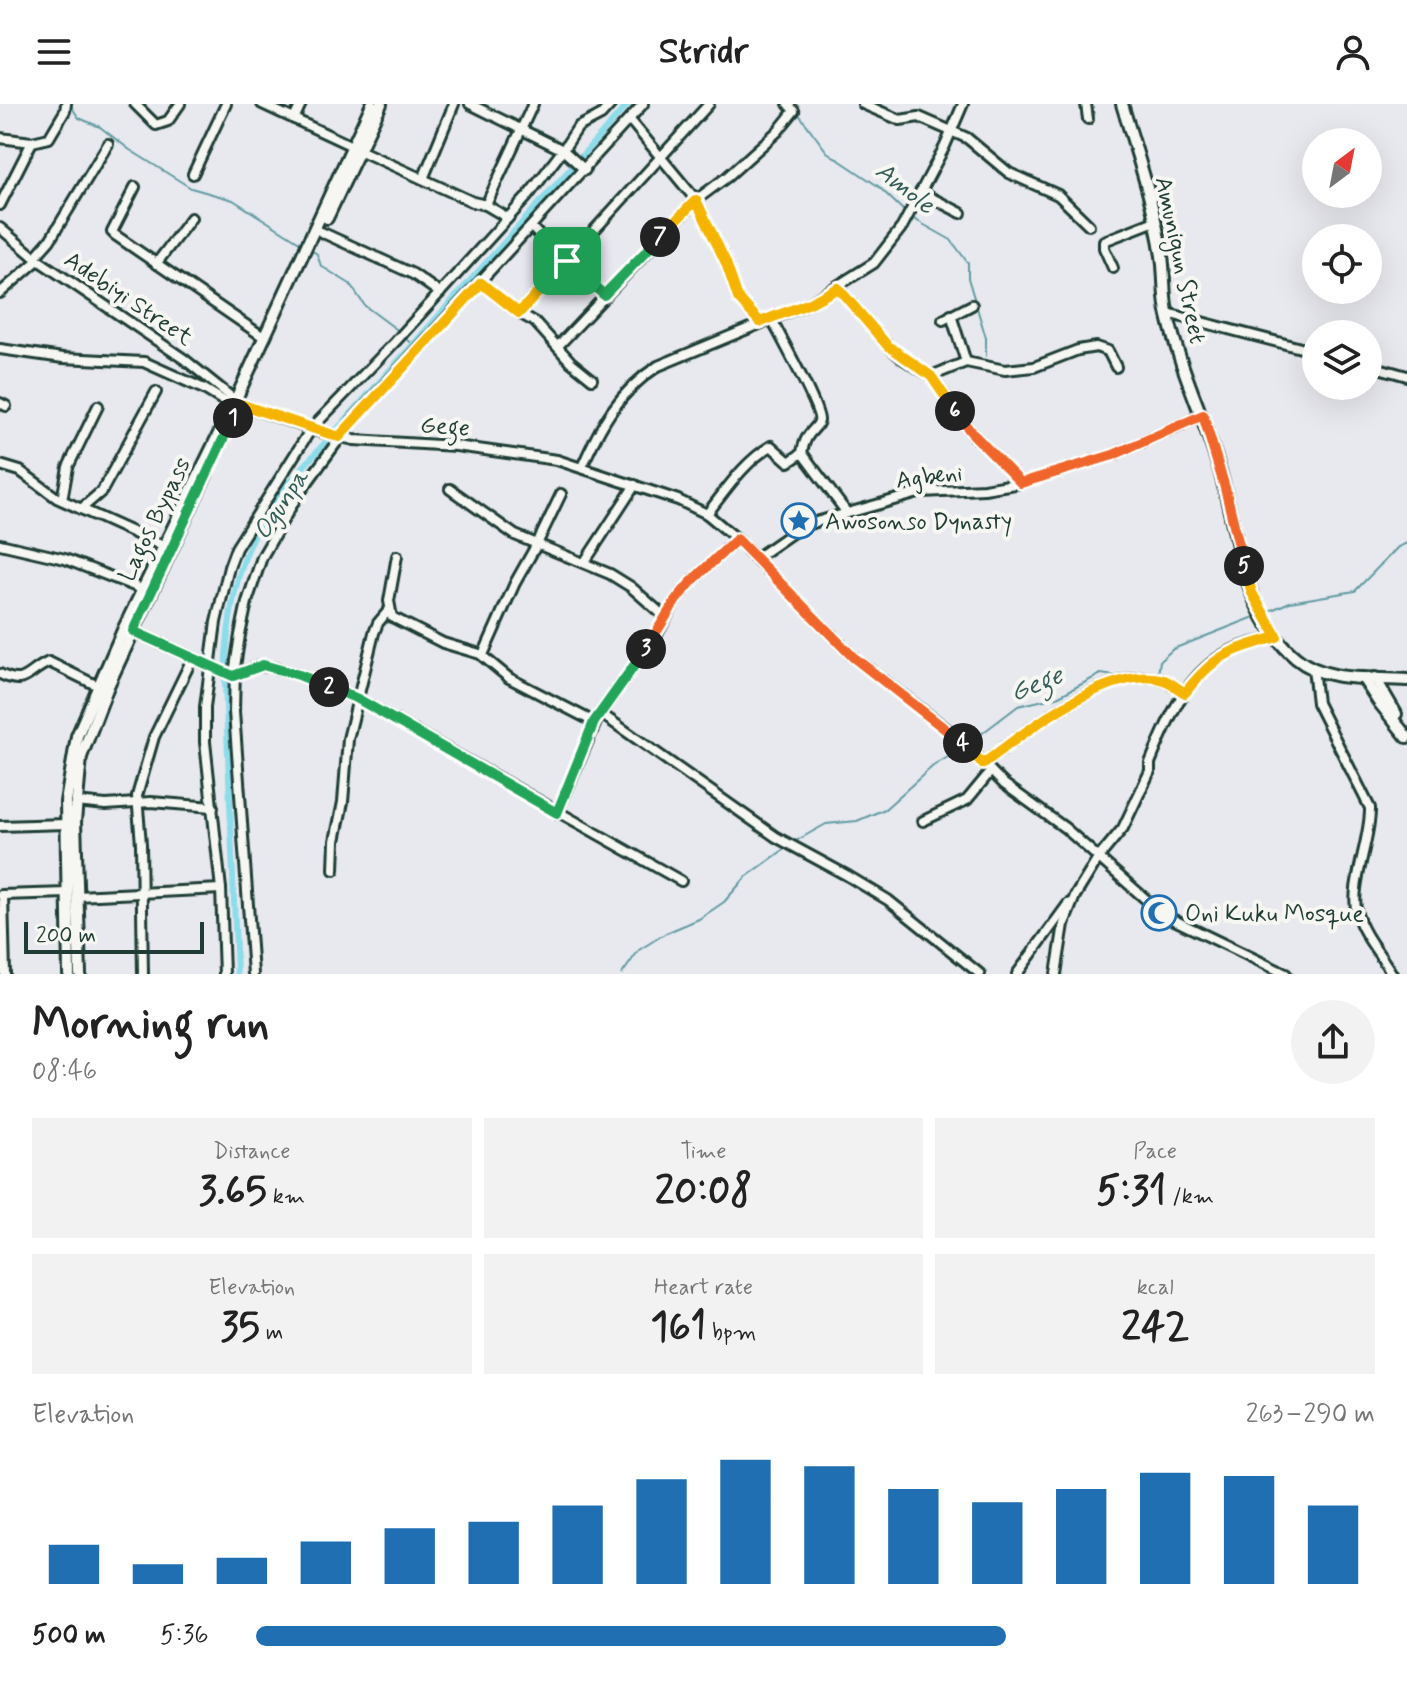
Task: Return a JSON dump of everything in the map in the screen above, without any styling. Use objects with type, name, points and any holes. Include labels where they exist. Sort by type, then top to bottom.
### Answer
[{"type":"main road","name":"Lagos Bypass","points":[[69,974],[76,802],[86,738],[133,631],[163,546],[321,232],[372,104]]},
{"type":"main road","name":"Lagos Bypass","points":[[80,974],[66,824],[72,755],[84,716],[356,148],[381,104]]},
{"type":"main road","name":"Amunigun Street","points":[[1122,104],[1155,221],[1162,254],[1167,313],[1225,488],[1246,577],[1277,637],[1299,660],[1313,668]]},
{"type":"main road","points":[[1313,668],[1327,674],[1407,680]]},
{"type":"main road","points":[[1363,678],[1407,737]]},
{"type":"main road","points":[[1375,678],[1407,728]]},
{"type":"street","points":[[0,138],[32,142],[45,139],[51,135],[66,104]]},
{"type":"street","points":[[135,104],[156,125],[168,121],[180,104]]},
{"type":"street","points":[[193,174],[226,104]]},
{"type":"street","points":[[262,104],[473,202],[486,205],[508,218]]},
{"type":"street","points":[[294,119],[301,104]]},
{"type":"street","points":[[423,179],[454,104]]},
{"type":"street","points":[[470,104],[565,151],[584,168]]},
{"type":"street","points":[[486,205],[533,104]]},
{"type":"street","points":[[224,974],[221,889],[205,717],[206,688],[212,667],[218,611],[236,548],[314,430],[508,218],[565,151],[578,127],[601,115],[611,104]]},
{"type":"street","points":[[253,974],[233,731],[234,676],[247,602],[262,557],[296,498],[338,437],[643,104]]},
{"type":"street","points":[[519,313],[709,104]]},
{"type":"street","points":[[559,345],[696,200],[778,131],[794,111],[788,104]]},
{"type":"street","points":[[863,104],[900,120],[919,117],[967,138],[1009,173],[1058,195],[1089,225]]},
{"type":"street","points":[[582,467],[612,409],[644,375],[658,366],[810,303],[874,263],[908,215],[963,104]]},
{"type":"street","points":[[1086,104],[1088,119]]},
{"type":"street","points":[[630,120],[696,200],[726,263],[738,298],[760,322]]},
{"type":"street","points":[[0,205],[32,142]]},
{"type":"street","points":[[0,293],[36,259],[50,240],[108,144]]},
{"type":"street","points":[[135,187],[112,232],[265,338]]},
{"type":"street","points":[[920,192],[961,213]]},
{"type":"street","points":[[156,264],[191,218]]},
{"type":"street","points":[[1113,268],[1104,241],[1155,221]]},
{"type":"street","points":[[531,227],[604,295]]},
{"type":"street","name":"Adebiyi Street","points":[[0,228],[36,259],[184,359],[236,402]]},
{"type":"street","points":[[321,232],[413,274],[440,293]]},
{"type":"street","points":[[481,283],[535,322],[559,345],[571,362],[592,379]]},
{"type":"street","points":[[838,288],[887,345],[931,376],[971,432],[1021,483]]},
{"type":"street","points":[[966,362],[947,318],[972,305]]},
{"type":"street","points":[[1167,313],[1302,348]]},
{"type":"street","points":[[771,318],[819,419],[819,424],[804,439],[802,453],[847,513]]},
{"type":"street","points":[[931,376],[966,362],[1005,370],[1034,367],[1078,350],[1096,347],[1108,351],[1116,367]]},
{"type":"street","name":"Gege","points":[[0,349],[85,360],[144,362],[227,403],[236,402],[338,437],[534,455],[635,485],[707,514],[737,539],[853,657],[956,736],[991,771],[1168,917],[1286,974]]},
{"type":"street","points":[[1382,369],[1407,376]]},
{"type":"street","points":[[81,509],[102,491],[156,392]]},
{"type":"street","points":[[62,500],[68,467],[98,406]]},
{"type":"street","name":"Agbeni","points":[[756,558],[802,526],[922,492],[948,493],[1021,483],[1113,455],[1203,415]]},
{"type":"street","points":[[707,514],[740,474],[771,446],[789,462],[802,453]]},
{"type":"street","points":[[0,465],[20,471],[62,500],[163,546]]},
{"type":"street","points":[[584,563],[635,485]]},
{"type":"street","points":[[450,489],[500,526],[631,587],[665,617]]},
{"type":"street","points":[[483,655],[515,583],[561,494]]},
{"type":"street","points":[[557,813],[594,722],[693,580],[737,539]]},
{"type":"street","points":[[0,544],[65,559],[146,591]]},
{"type":"street","points":[[334,870],[348,739],[374,633],[389,610],[397,556]]},
{"type":"street","points":[[389,610],[399,623],[443,643],[483,655],[509,678],[594,722]]},
{"type":"street","points":[[133,631],[234,676],[259,666],[271,667],[358,699],[681,881]]},
{"type":"street","points":[[1017,974],[1123,828],[1150,771],[1164,726],[1185,693],[1223,655],[1277,637]]},
{"type":"street","points":[[143,974],[140,785],[154,737],[192,659]]},
{"type":"street","points":[[0,674],[14,681],[20,680],[49,662],[98,686]]},
{"type":"street","points":[[1313,668],[1317,703],[1370,808],[1357,891],[1357,913],[1392,974]]},
{"type":"street","points":[[983,764],[1053,714],[1093,690],[1110,684],[1165,680],[1185,693]]},
{"type":"street","points":[[600,713],[776,837],[888,900],[980,974]]},
{"type":"street","points":[[923,821],[967,800],[991,771]]},
{"type":"street","points":[[76,802],[106,805],[151,802],[213,807]]},
{"type":"street","points":[[0,826],[66,824]]},
{"type":"street","points":[[5,974],[1,895],[221,889]]},
{"type":"street","points":[[1056,974],[1064,924],[1075,896]]},
{"type":"waterway","name":"Ogunpa","points":[[237,974],[225,681],[233,601],[251,542],[288,484],[628,104]]},
{"type":"waterway","points":[[70,105],[79,118],[100,127],[130,150],[191,188],[233,200],[301,243]]},
{"type":"waterway","name":"Amole","points":[[798,113],[827,152],[878,186],[907,214]]},
{"type":"waterway","name":"Amole","points":[[912,218],[951,240],[968,263],[968,278],[986,338],[986,356]]},
{"type":"waterway","points":[[310,249],[317,254],[321,266],[350,284],[365,306],[400,332]]},
{"type":"waterway","points":[[404,337],[413,344]]},
{"type":"waterway","name":"Gege","points":[[1267,612],[1290,602],[1355,591],[1398,547],[1407,543]]},
{"type":"waterway","name":"Gege","points":[[1155,676],[1158,675],[1160,661],[1173,649],[1257,616]]},
{"type":"waterway","name":"Gege","points":[[968,744],[1018,706],[1057,697],[1101,674],[1121,677]]},
{"type":"waterway","name":"Gege","points":[[794,842],[826,824],[857,821],[885,809],[933,766],[963,748]]},
{"type":"waterway","name":"Gege","points":[[622,974],[639,950],[666,933],[699,919],[724,902],[746,877],[786,848]]},
{"type":"place","name":"Awosonso Dynasty","points":[[799,521]]},
{"type":"place","name":"Oni Kuku Mosque","points":[[1159,913]]},
{"type":"route","points":[[696,200],[726,263],[738,298],[760,322],[810,303],[838,288],[887,345],[931,376],[971,432],[1021,483],[1113,455],[1203,415],[1225,488],[1246,577],[1277,637],[1236,648],[1223,655],[1185,693],[1165,680],[1156,679],[1122,681],[1093,690],[1053,714],[983,764],[956,736],[853,657],[737,539],[676,600],[656,636],[594,722],[557,813],[358,699],[299,675],[263,665],[233,676],[133,631],[240,404],[339,437],[481,283],[519,313],[567,261],[604,295],[696,200]]}]
